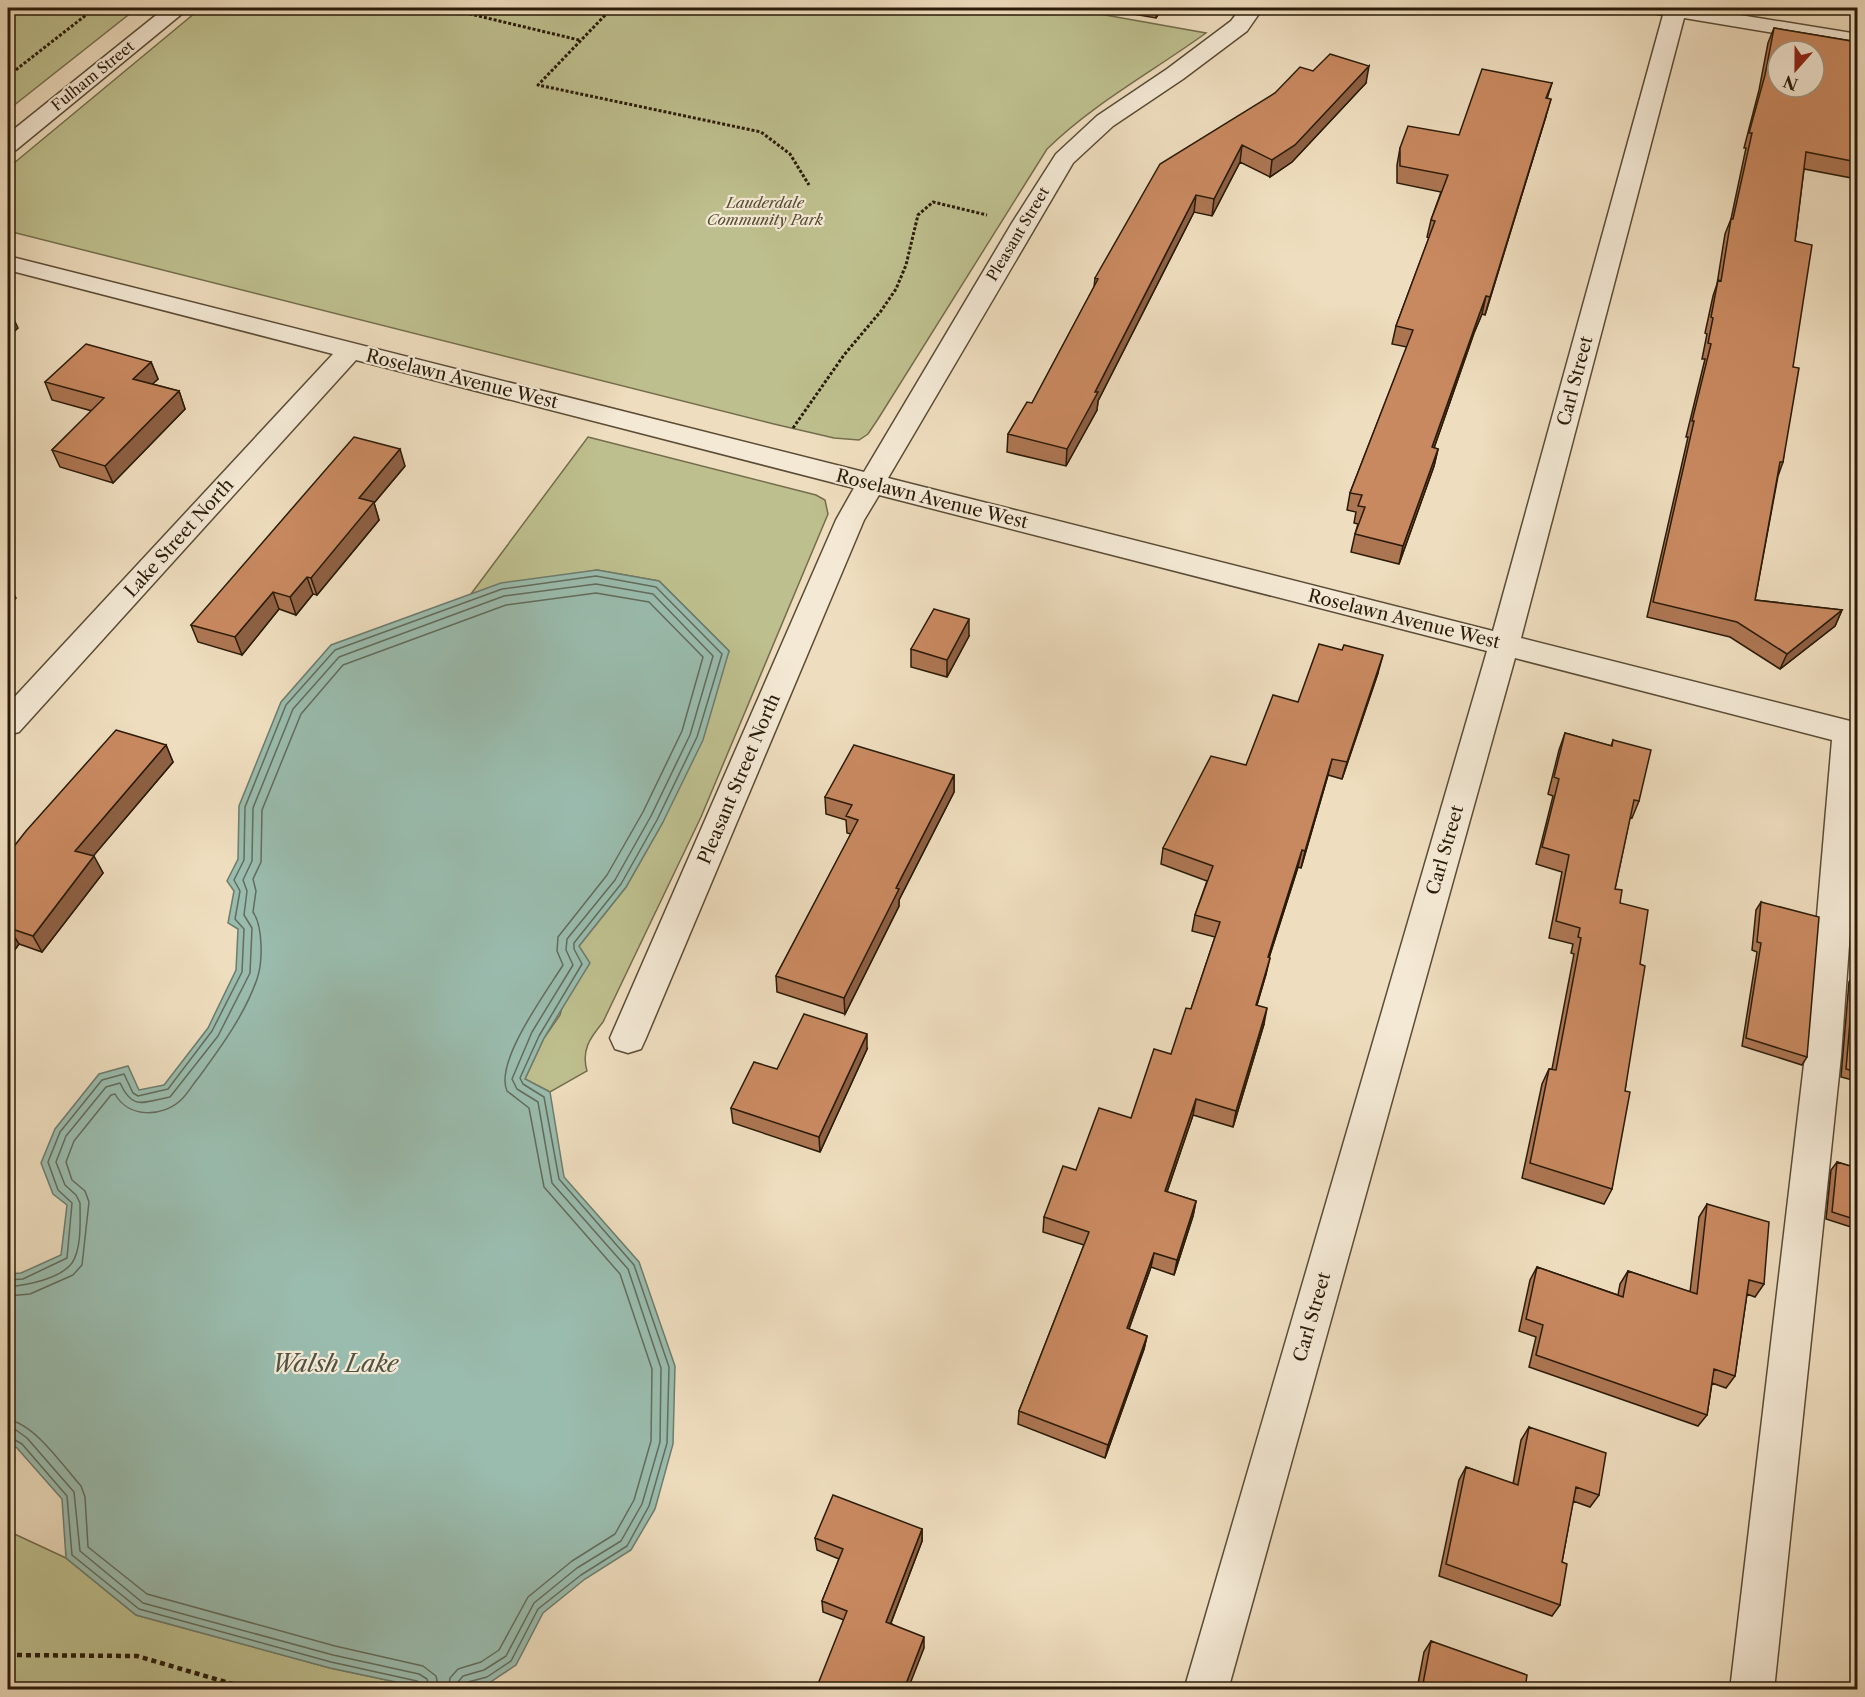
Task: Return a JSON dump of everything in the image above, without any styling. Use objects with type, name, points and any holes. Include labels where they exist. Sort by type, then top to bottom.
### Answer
[{"type":"street","name":"Fulham Street","points":[[8,145],[178,8]]},
{"type":"street","name":"Pleasant Street","points":[[850,520],[1064,159],[1105,121],[1175,74],[1239,26],[1252,8]]},
{"type":"street","points":[[1671,8],[1857,41]]},
{"type":"street","name":"Carl Street","points":[[1206,1689],[1504,644],[1671,8]]},
{"type":"street","name":"Roselawn Avenue West","points":[[8,263],[1853,734]]},
{"type":"street","name":"Lake Street North","points":[[8,724],[350,351]]},
{"type":"street","name":"Pleasant Street North","points":[[628,1038],[850,520]]},
{"type":"street","points":[[1752,1689],[1823,1056],[1853,734]]},
{"type":"path","points":[[8,76],[95,8]]},
{"type":"path","points":[[446,8],[580,40]]},
{"type":"path","points":[[612,8],[538,85],[761,132],[771,137],[795,159],[805,173],[809,185]]},
{"type":"path","points":[[791,431],[844,355],[881,311],[896,289],[906,265],[918,215],[933,202],[1024,224]]},
{"type":"path","points":[[8,1655],[137,1656],[254,1689]]},
{"type":"green space","points":[[8,8],[137,8],[8,110]]},
{"type":"green space","name":"Lauderdale Community Park","points":[[201,8],[1066,8],[1206,33],[1104,102],[1047,149],[878,419],[868,434],[859,440],[834,438],[774,424],[8,231],[8,168]]},
{"type":"green space","points":[[588,437],[816,495],[825,500],[828,514],[701,817],[603,1022],[588,1045],[585,1057],[587,1071],[550,1092],[525,1079],[544,1038],[560,1015],[579,946],[626,887],[663,822],[729,651],[659,581],[597,570],[471,594]]},
{"type":"green space","points":[[8,1531],[66,1558],[136,1615],[330,1668],[429,1689],[8,1690]]},
{"type":"water","name":"Walsh Lake","points":[[597,570],[659,581],[729,651],[703,740],[663,822],[626,887],[579,946],[590,963],[544,1038],[525,1079],[550,1092],[564,1177],[639,1262],[675,1366],[673,1444],[655,1509],[631,1550],[585,1579],[543,1613],[516,1665],[489,1683],[457,1690],[429,1689],[330,1668],[136,1615],[66,1558],[62,1499],[8,1440],[8,1274],[21,1273],[61,1255],[67,1205],[53,1194],[41,1163],[55,1129],[99,1074],[128,1066],[139,1090],[164,1085],[208,1028],[236,970],[238,929],[228,923],[234,891],[227,881],[238,859],[239,806],[281,702],[331,645],[501,583]]},
{"type":"building","points":[[1774,28],[1857,42],[1857,162],[1806,152],[1795,241],[1812,245],[1793,367],[1799,368],[1755,600],[1842,610],[1787,654],[1737,622],[1653,602],[1711,344],[1708,343],[1713,318],[1711,317],[1718,280],[1721,281],[1731,219],[1733,219],[1752,133],[1749,133],[1766,70],[1766,99],[1826,99],[1826,39],[1772,39]]},
{"type":"building","points":[[1330,54],[1369,66],[1295,145],[1272,160],[1242,145],[1214,199],[1196,195],[1095,392],[1098,392],[1067,449],[1008,434],[1027,402],[1032,403],[1098,279],[1095,278],[1160,164],[1275,93],[1300,67],[1313,71]]},
{"type":"building","points":[[1482,69],[1552,83],[1546,98],[1551,99],[1490,297],[1486,296],[1432,447],[1438,449],[1403,546],[1355,534],[1365,507],[1358,506],[1362,495],[1350,493],[1413,330],[1396,326],[1435,221],[1431,220],[1448,175],[1400,166],[1400,148],[1408,126],[1459,135]]},
{"type":"building","points":[[86,344],[151,362],[133,379],[179,391],[105,466],[52,450],[104,398],[45,382]]},
{"type":"building","points":[[354,437],[400,449],[359,498],[374,502],[311,578],[307,577],[290,597],[273,592],[235,637],[191,625]]},
{"type":"building","points":[[934,609],[969,619],[947,660],[911,649]]},
{"type":"building","points":[[1319,644],[1342,650],[1344,645],[1383,655],[1347,762],[1332,759],[1305,851],[1302,850],[1268,957],[1270,958],[1256,1005],[1267,1008],[1236,1111],[1196,1099],[1165,1191],[1196,1201],[1177,1260],[1154,1253],[1127,1328],[1147,1336],[1108,1445],[1019,1411],[1089,1232],[1044,1217],[1063,1166],[1076,1170],[1099,1108],[1131,1118],[1154,1049],[1171,1054],[1186,1008],[1191,1009],[1220,922],[1195,915],[1213,866],[1163,848],[1211,756],[1246,765],[1273,695],[1298,702]]},
{"type":"building","points":[[116,730],[166,745],[75,851],[94,856],[33,936],[9,928],[8,930],[8,854]]},
{"type":"building","points":[[1565,733],[1612,746],[1613,740],[1651,750],[1639,801],[1634,800],[1615,889],[1622,890],[1620,903],[1648,910],[1640,964],[1645,966],[1625,1091],[1630,1092],[1612,1189],[1530,1163],[1549,1069],[1556,1070],[1581,938],[1578,937],[1580,928],[1556,921],[1569,855],[1542,847],[1559,779],[1554,777]]},
{"type":"building","points":[[854,745],[954,775],[896,888],[899,889],[844,998],[776,976],[858,820],[846,816],[852,805],[825,797]]},
{"type":"building","points":[[1761,902],[1819,917],[1807,1057],[1746,1038],[1761,943],[1757,942]]},
{"type":"building","points":[[1854,974],[1857,975],[1857,1072],[1846,1069]]},
{"type":"building","points":[[804,1014],[867,1034],[819,1137],[731,1108],[754,1062],[777,1069]]},
{"type":"building","points":[[1837,1162],[1857,1168],[1857,1220],[1832,1212]]},
{"type":"building","points":[[1707,1204],[1769,1222],[1764,1284],[1749,1280],[1735,1376],[1714,1369],[1707,1415],[1536,1355],[1543,1325],[1526,1319],[1537,1267],[1623,1297],[1628,1271],[1697,1294]]},
{"type":"building","points":[[1529,1427],[1606,1453],[1599,1495],[1576,1487],[1562,1562],[1567,1564],[1560,1605],[1446,1564],[1466,1467],[1518,1485]]},
{"type":"building","points":[[833,1495],[922,1529],[886,1622],[924,1637],[904,1689],[816,1689],[847,1611],[822,1601],[843,1549],[815,1538]]},
{"type":"building","points":[[1431,1641],[1527,1675],[1525,1689],[1422,1689]]}]
